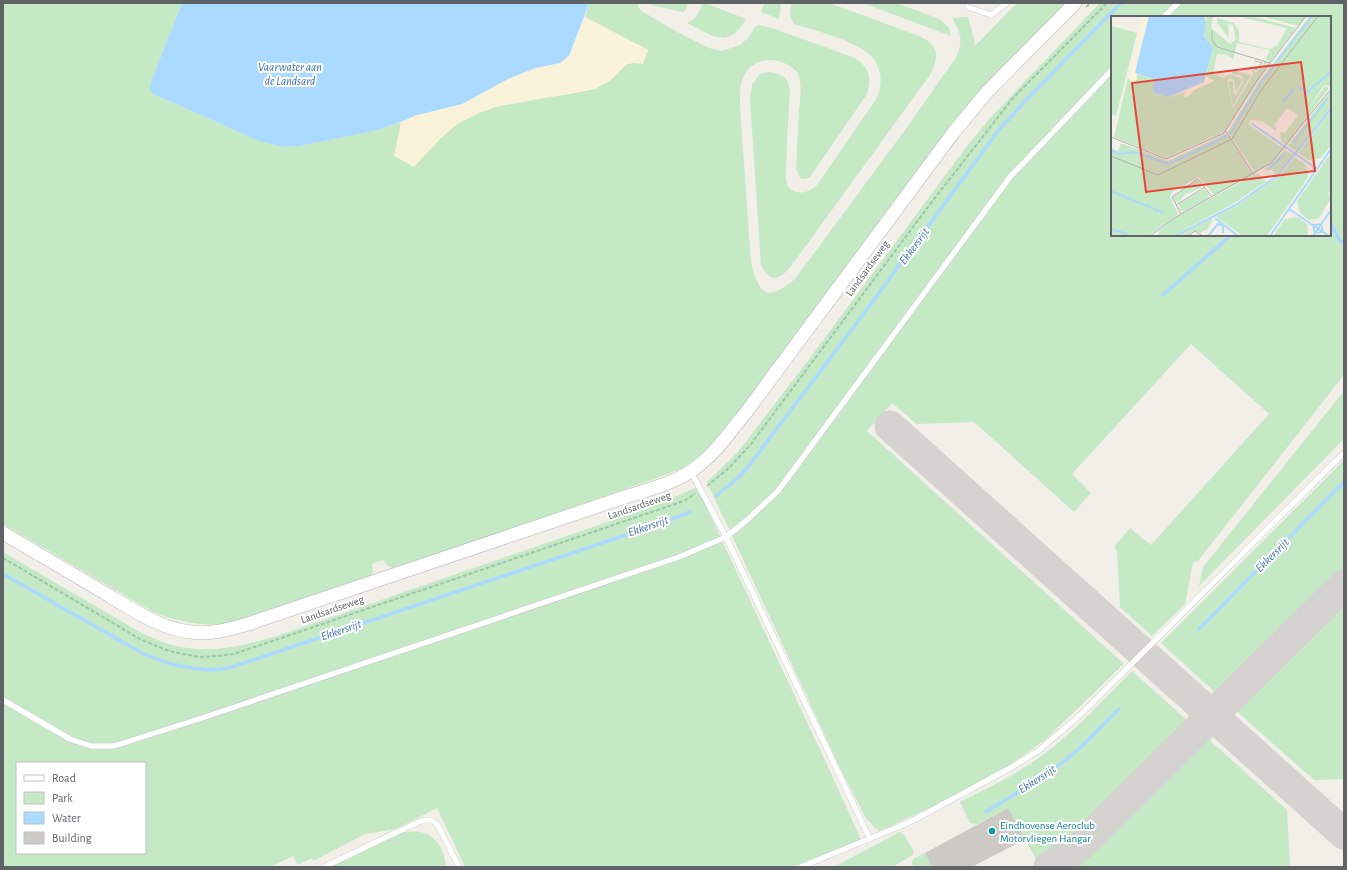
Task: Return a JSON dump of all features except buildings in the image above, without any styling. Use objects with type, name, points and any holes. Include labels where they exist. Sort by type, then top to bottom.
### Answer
[{"type":"street","name":"Landsardseweg","points":[[3,533],[147,618],[174,629],[193,632],[210,632],[230,629],[263,619],[672,481],[691,472],[717,450],[953,133],[987,92],[1080,6]]},
{"type":"lane","points":[[968,7],[991,15],[1007,3]]},
{"type":"lane","points":[[1165,16],[1178,3]]},
{"type":"lane","points":[[3,700],[70,739],[91,746],[114,746],[205,717],[679,557],[726,537],[778,491],[1010,177],[1111,71]]},
{"type":"lane","points":[[801,867],[910,822],[1012,768],[1038,751],[1078,717],[1344,453]]},
{"type":"lane","points":[[691,472],[726,537],[870,839]]},
{"type":"lane","points":[[324,867],[424,820],[431,820],[437,824],[459,867]]},
{"type":"path","points":[[1080,6],[1091,3]]},
{"type":"path","points":[[3,558],[140,640],[169,651],[199,657],[217,656],[234,654],[684,501],[702,490],[729,468],[751,444],[940,190],[1013,98],[1107,3]]},
{"type":"green space","points":[[3,3],[182,3],[151,82],[153,94],[270,144],[285,147],[299,146],[374,131],[401,122],[394,156],[441,138],[457,124],[495,107],[594,89],[627,64],[634,63],[648,50],[585,17],[589,3],[638,3],[638,7],[643,12],[681,34],[709,48],[722,51],[740,45],[749,37],[755,27],[759,25],[775,29],[855,58],[867,70],[869,83],[867,94],[810,177],[805,179],[800,178],[796,168],[801,90],[798,74],[793,68],[784,63],[765,60],[749,69],[743,78],[740,90],[740,107],[751,263],[754,274],[762,289],[766,292],[772,293],[778,291],[795,279],[908,126],[957,56],[960,45],[960,36],[952,18],[968,17],[975,46],[1017,3],[1067,3],[1022,49],[770,377],[703,455],[680,469],[657,478],[395,569],[388,566],[383,560],[372,564],[373,569],[371,577],[227,624],[208,624],[171,618],[153,612],[3,524]]},
{"type":"green space","points":[[650,3],[688,3],[686,10],[683,12],[651,5]]},
{"type":"green space","points":[[703,3],[746,19],[733,35],[720,38],[712,36],[687,23],[696,17]]},
{"type":"green space","points":[[765,3],[781,3],[779,19],[761,12]]},
{"type":"green space","points":[[792,3],[829,3],[919,36],[934,47],[936,57],[930,75],[797,258],[784,273],[775,278],[770,277],[761,265],[750,98],[752,85],[760,74],[768,72],[784,77],[788,82],[790,92],[787,138],[787,185],[794,191],[805,192],[817,185],[875,101],[878,96],[880,84],[880,72],[871,56],[846,41],[794,24],[790,14]]},
{"type":"green space","points":[[863,3],[896,3],[913,9],[941,20],[949,28],[951,36]]},
{"type":"green space","points":[[1100,3],[1344,3],[1344,375],[1198,561],[1193,562],[1185,604],[1152,636],[1120,607],[1117,551],[1114,547],[1130,528],[1151,545],[1269,414],[1191,344],[1072,474],[1091,493],[1074,512],[974,422],[917,424],[892,403],[867,431],[1124,664],[1046,739],[1011,764],[950,798],[880,831],[875,828],[866,818],[841,770],[707,482],[737,453],[807,362],[967,146],[991,117]]},
{"type":"green space","points":[[1344,391],[1344,439],[1199,586],[1203,567]]},
{"type":"green space","points":[[1344,460],[1344,570],[1217,694],[1161,643]]},
{"type":"green space","points":[[697,487],[861,840],[792,867],[465,867],[437,808],[396,829],[365,834],[313,861],[312,858],[298,865],[293,856],[270,867],[3,867],[3,552],[150,637],[168,644],[186,648],[214,649],[240,646],[280,635],[619,518]]},
{"type":"green space","points":[[1344,600],[1344,779],[1314,780],[1234,709]]},
{"type":"green space","points":[[1132,671],[1189,722],[1089,824],[1058,849],[1037,861],[1008,808],[977,824],[970,823],[960,802],[1013,775],[1055,746],[1100,704]]},
{"type":"green space","points":[[1205,736],[1287,810],[1290,867],[1068,867],[1097,843]]},
{"type":"green space","points":[[404,832],[420,832],[431,836],[442,850],[446,867],[331,867]]},
{"type":"green space","points":[[900,832],[905,836],[914,852],[913,855],[892,867],[834,867]]},
{"type":"green space","points":[[925,853],[932,867],[914,867],[912,864],[913,859]]},
{"type":"sand","points":[[585,17],[648,50],[643,64],[627,64],[610,81],[595,89],[514,102],[479,113],[457,124],[441,138],[414,167],[394,156],[401,122],[417,115],[462,104],[508,79],[535,68],[560,63],[569,56]]},
{"type":"water","name":"Vaarwater aan de Landsard","points":[[182,3],[589,3],[569,56],[560,63],[535,68],[508,79],[462,104],[417,115],[374,131],[299,146],[285,147],[255,139],[153,94],[150,89],[151,82]]},
{"type":"waterway","name":"Ekkersrijt","points":[[716,496],[739,477],[748,467],[862,316],[998,131],[1028,98],[1121,3]]},
{"type":"waterway","points":[[1331,223],[1339,240],[1344,243]]},
{"type":"waterway","points":[[1163,295],[1230,236]]},
{"type":"waterway","name":"Ekkersrijt","points":[[1199,629],[1344,482]]},
{"type":"waterway","name":"Ekkersrijt","points":[[3,574],[142,653],[167,663],[211,670],[229,668],[662,523],[690,512]]},
{"type":"waterway","name":"Ekkersrijt","points":[[986,812],[1030,785],[1063,762],[1085,743],[1119,709]]},
{"type":"taxiway","points":[[890,426],[1344,834]]},
{"type":"taxiway","points":[[1049,867],[1081,845],[1344,585]]},
{"type":"place","name":"Eindhovense Aeroclub Motorvliegen Hangar","points":[[992,831]]}]
